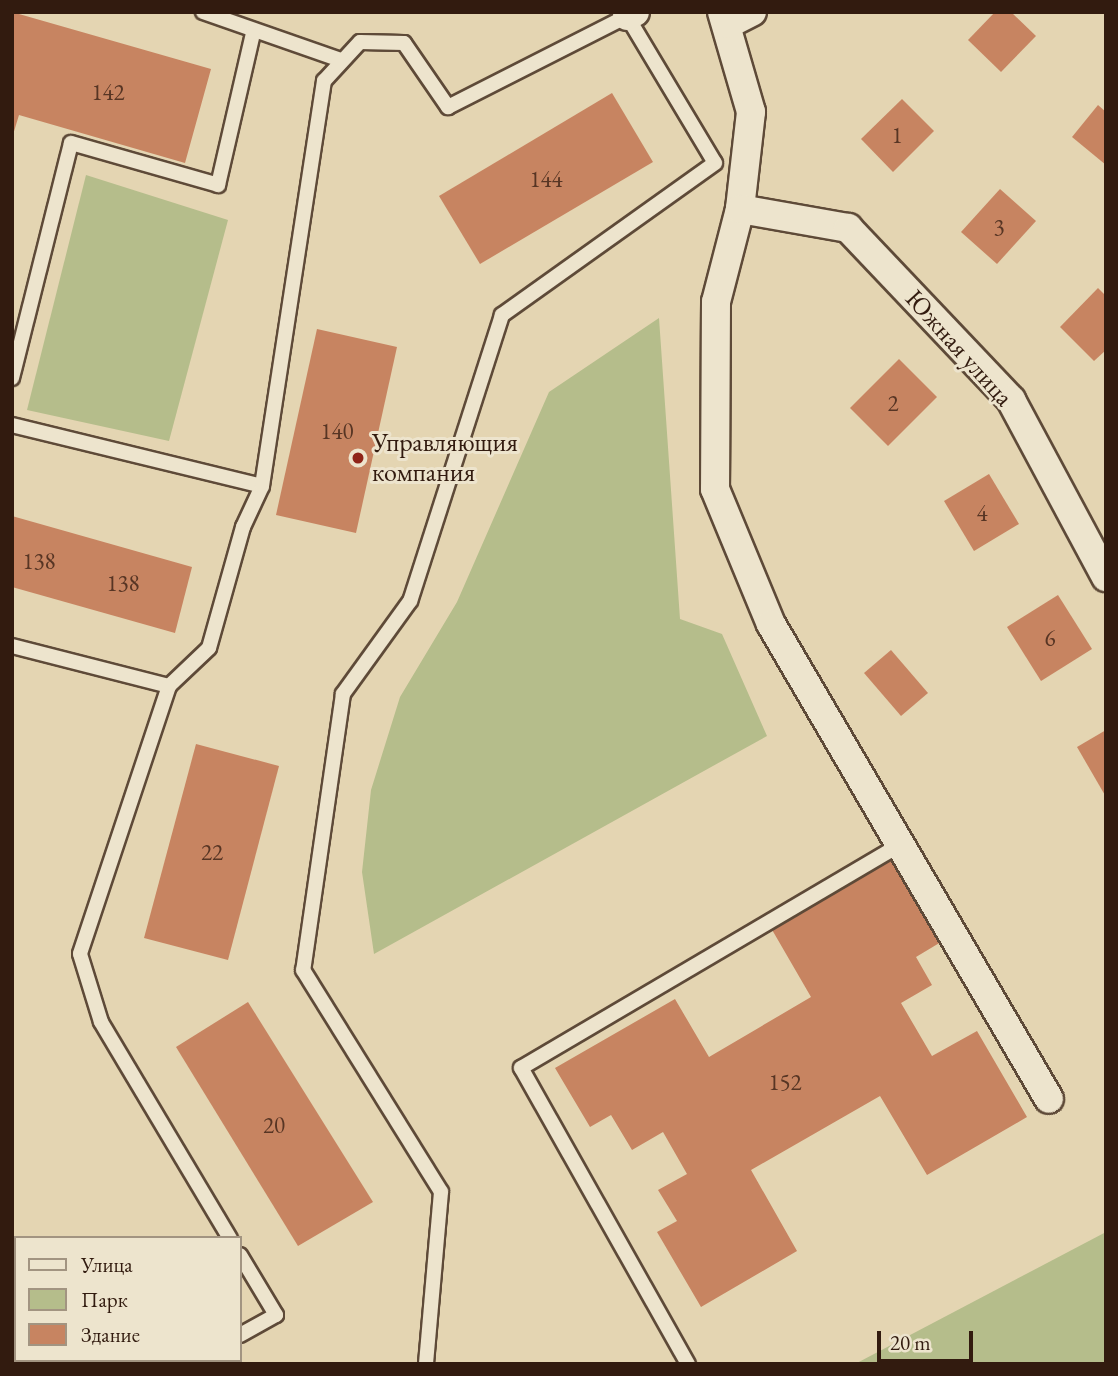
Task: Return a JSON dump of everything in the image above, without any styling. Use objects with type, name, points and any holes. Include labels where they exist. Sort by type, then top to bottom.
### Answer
[{"type":"street","points":[[733,16],[751,111],[740,209],[716,302],[715,489],[771,624],[1049,1099]]},
{"type":"street","name":"Южная улица","points":[[740,209],[848,228],[1011,400],[1106,577]]},
{"type":"lane","points":[[203,12],[253,33],[341,60]]},
{"type":"lane","points":[[229,1236],[101,1022],[80,954],[169,686],[209,648],[243,527],[261,486],[324,81],[341,60],[360,43],[404,43],[447,107],[631,14],[715,163],[502,315],[410,601],[343,694],[303,970],[441,1192],[426,1364]]},
{"type":"lane","points":[[12,378],[71,143],[218,185],[253,33]]},
{"type":"lane","points":[[12,425],[261,486]]},
{"type":"lane","points":[[12,646],[169,686]]},
{"type":"lane","points":[[688,1364],[522,1068],[900,845]]},
{"type":"lane","points":[[242,1258],[276,1315],[242,1334]]},
{"type":"green space","points":[[86,175],[228,220],[169,441],[27,410]]},
{"type":"green space","points":[[659,318],[680,619],[722,634],[767,736],[374,954],[362,872],[371,790],[400,697],[457,602],[549,392]]},
{"type":"green space","points":[[1106,1232],[1106,1364],[855,1364]]},
{"type":"building","points":[[12,12],[211,69],[185,163],[19,115],[12,138]]},
{"type":"building","points":[[995,12],[1011,12],[1036,36],[1001,72],[968,40]]},
{"type":"building","points":[[612,93],[653,162],[480,264],[439,196]]},
{"type":"building","points":[[902,99],[934,131],[893,172],[861,139]]},
{"type":"building","points":[[1098,105],[1106,112],[1106,165],[1072,137]]},
{"type":"building","points":[[1000,189],[1036,221],[997,264],[961,232]]},
{"type":"building","points":[[1098,288],[1106,296],[1106,350],[1094,361],[1060,327]]},
{"type":"building","points":[[317,329],[397,347],[356,533],[276,515]]},
{"type":"building","points":[[899,359],[937,397],[888,446],[850,408]]},
{"type":"building","points":[[989,474],[1019,524],[974,551],[944,501]]},
{"type":"building","points":[[12,516],[192,567],[175,633],[12,587]]},
{"type":"building","points":[[1058,595],[1092,649],[1041,681],[1007,627]]},
{"type":"building","points":[[891,650],[928,693],[901,716],[864,673]]},
{"type":"building","points":[[1106,730],[1106,797],[1077,747]]},
{"type":"building","points":[[196,744],[279,766],[228,960],[144,938]]},
{"type":"building","points":[[897,855],[946,939],[916,957],[932,985],[901,1003],[932,1056],[977,1031],[1027,1117],[927,1175],[880,1096],[751,1170],[797,1251],[701,1307],[657,1232],[677,1221],[658,1190],[687,1174],[663,1132],[632,1150],[611,1115],[590,1127],[555,1068],[675,999],[709,1057],[811,997],[771,928]]},
{"type":"building","points":[[248,1002],[373,1202],[298,1246],[176,1047]]},
{"type":"place","name":"Управляющия компания","points":[[358,458]]}]
